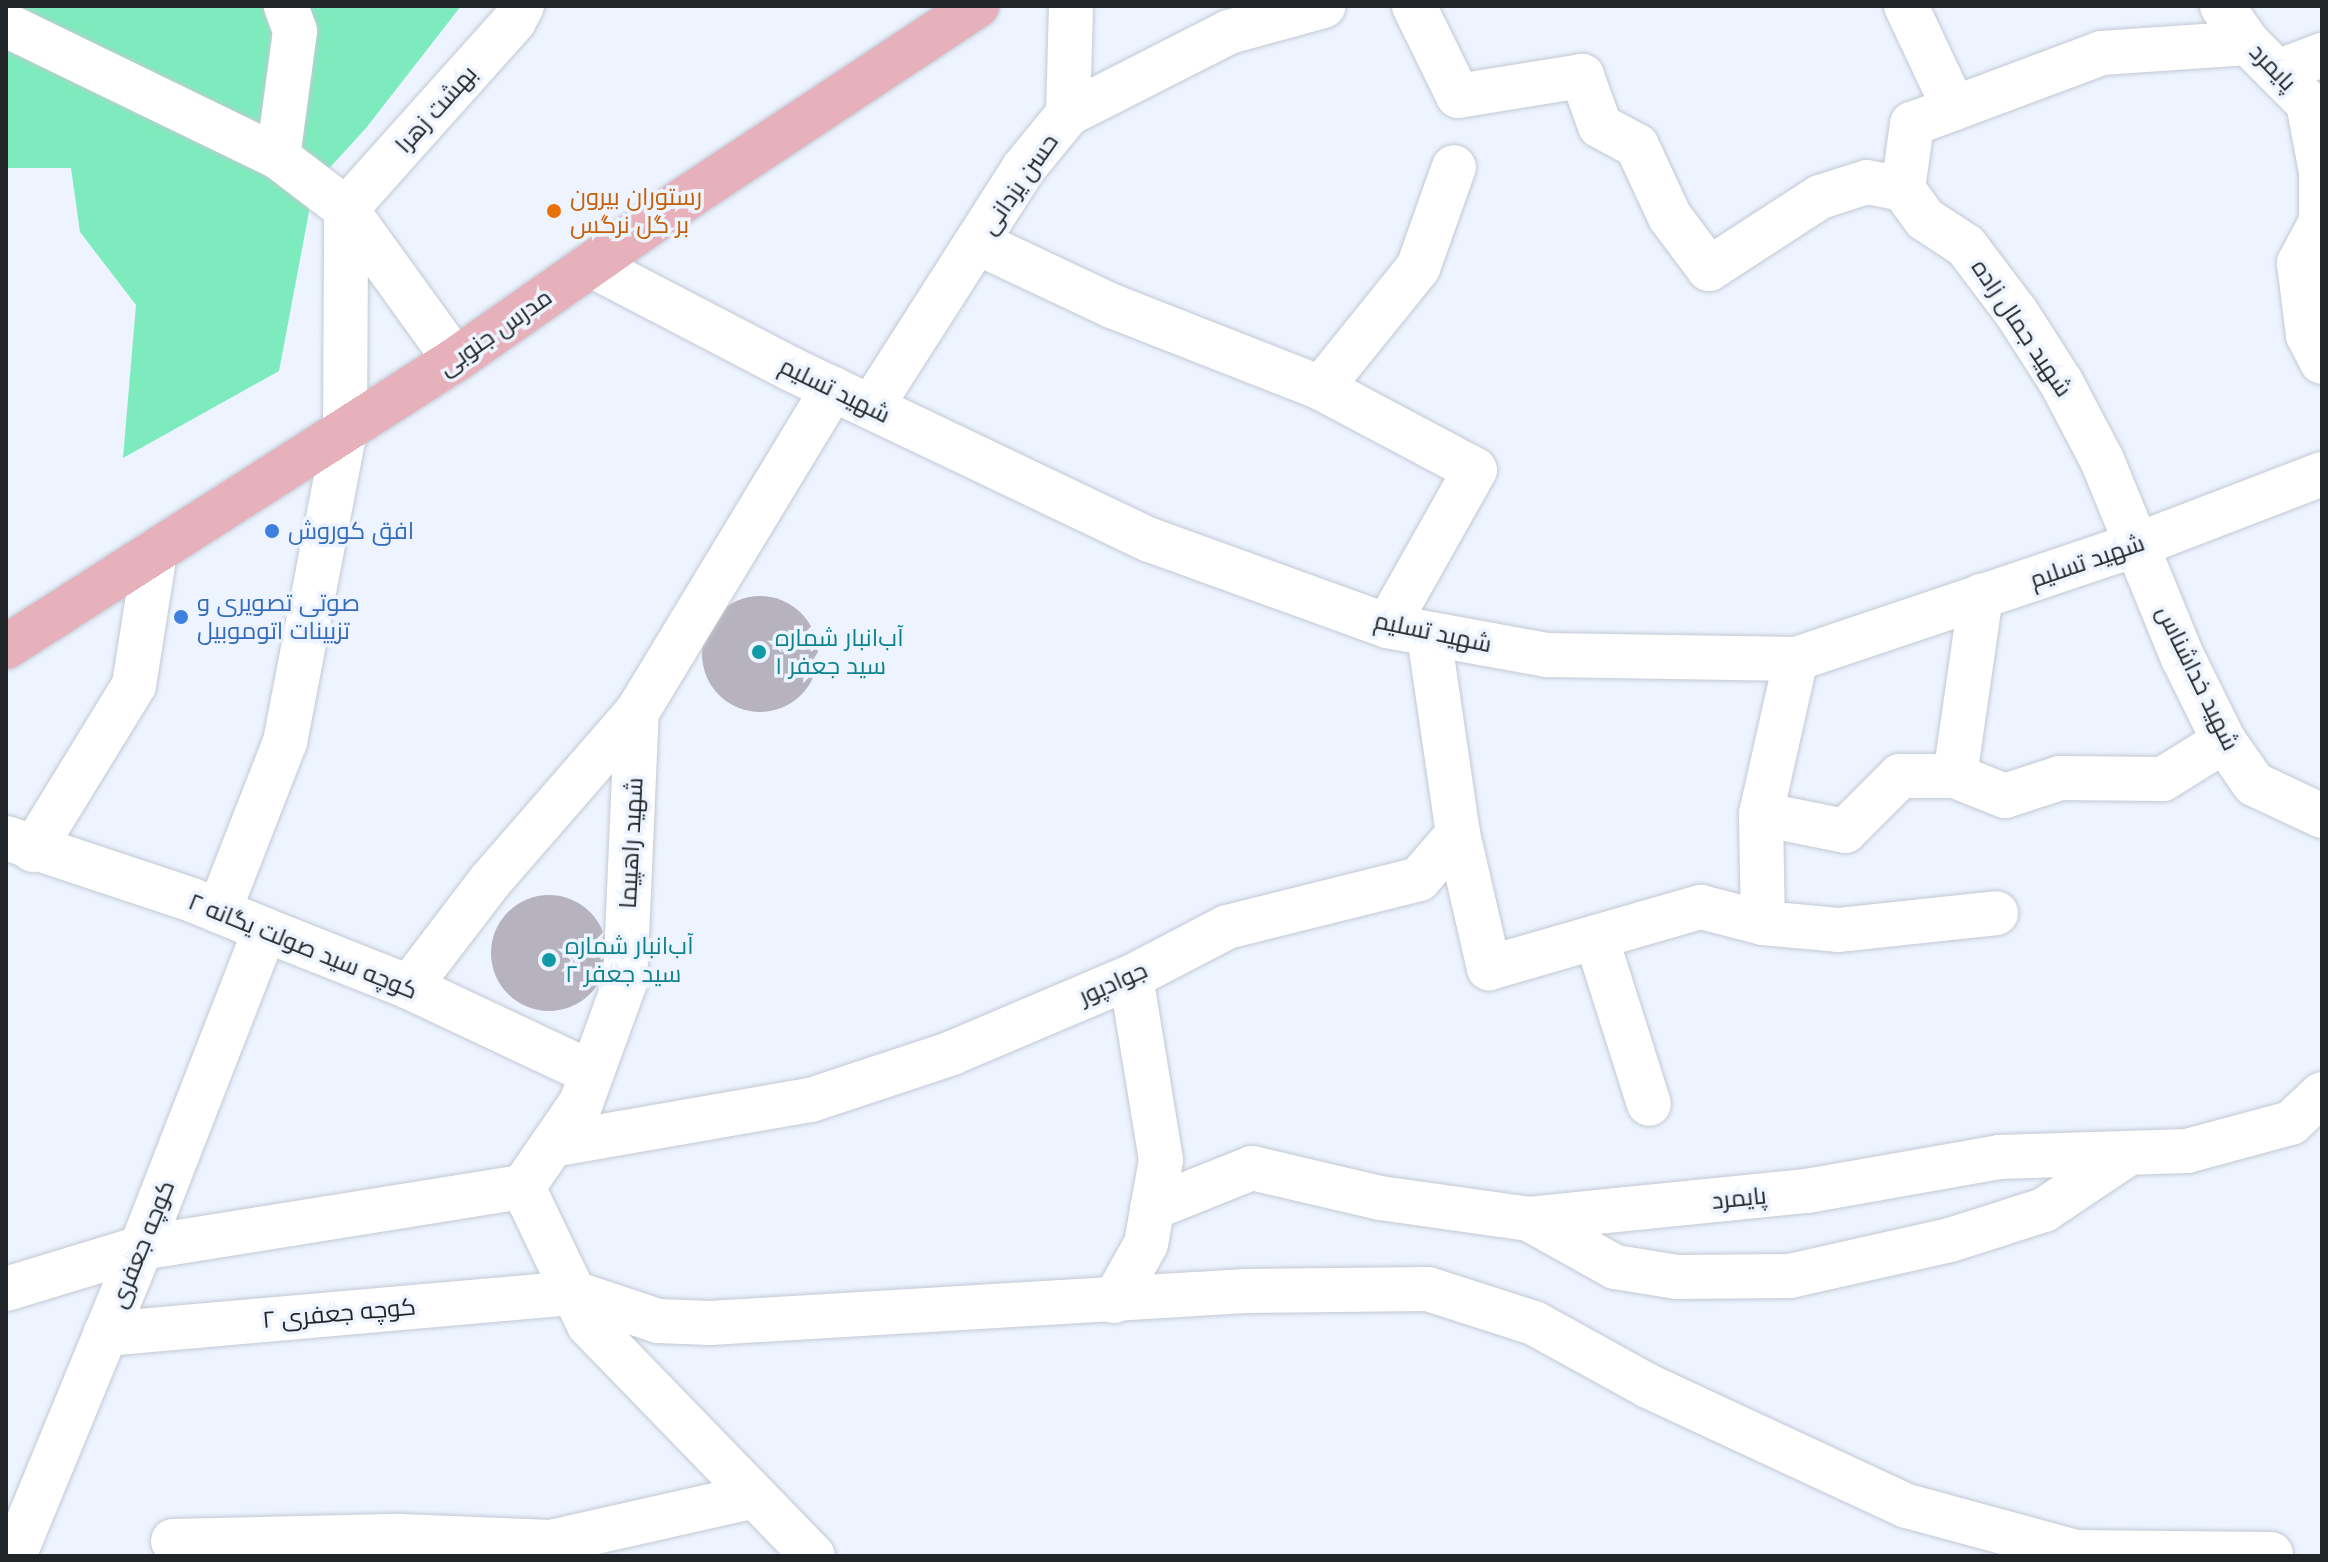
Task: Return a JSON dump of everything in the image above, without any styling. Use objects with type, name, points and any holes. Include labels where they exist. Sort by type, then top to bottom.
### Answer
[{"type":"main road","name":"مدرس جنوبی","points":[[6,647],[455,360],[977,6]]},
{"type":"street","points":[[278,157],[295,31],[286,6]]},
{"type":"street","name":"بهشت زهرا","points":[[346,209],[514,21],[522,6]]},
{"type":"street","points":[[1068,114],[1071,6]]},
{"type":"street","name":"حسن یزدانی","points":[[852,398],[978,243],[1023,169],[1068,114],[1229,32],[1324,6]]},
{"type":"street","points":[[1414,6],[1458,96],[1582,76],[1600,126],[1637,146],[1670,217],[1709,269],[1820,197],[1867,182],[1903,189],[1912,124],[2102,53],[2262,57],[2322,55]]},
{"type":"street","points":[[1906,6],[1954,108]]},
{"type":"street","name":"پایمرد","points":[[2222,6],[2262,57],[2308,103],[2321,172],[2321,222],[2299,263],[2317,342]]},
{"type":"street","points":[[6,25],[278,157],[346,209],[455,360]]},
{"type":"street","points":[[1321,388],[1418,268],[1454,167]]},
{"type":"street","name":"شهید جمال زاده","points":[[1903,189],[1925,219],[1966,246],[2016,312],[2061,382],[2102,460],[2137,544]]},
{"type":"street","points":[[219,911],[285,742],[345,431],[346,209]]},
{"type":"street","points":[[978,243],[1112,306],[1321,388],[1475,470],[1408,630],[1489,968],[1701,907],[1763,923],[1838,930],[1996,913]]},
{"type":"street","name":"شهید تسلیم","points":[[591,265],[852,398],[1150,540],[1408,630],[1547,655],[1796,659],[2137,544],[2322,474]]},
{"type":"street","name":"شهید راهپیما","points":[[523,1187],[581,1103],[625,982],[637,712],[852,398]]},
{"type":"street","name":"شهید خداشناس","points":[[2137,544],[2183,658],[2224,741],[2254,784],[2322,816]]},
{"type":"street","points":[[20,844],[134,685],[155,552]]},
{"type":"street","points":[[1955,776],[1981,596]]},
{"type":"street","points":[[1763,923],[1761,814],[1796,659]]},
{"type":"street","points":[[409,987],[490,881],[637,712]]},
{"type":"street","points":[[1761,814],[1845,831],[1900,776],[1955,776],[2005,796],[2060,778],[2163,779],[2224,741]]},
{"type":"street","name":"جوادپور","points":[[552,1145],[811,1100],[952,1053],[1131,977],[1227,927],[1419,879],[1458,834]]},
{"type":"street","name":"کوچه سید صولت یگانه ۲","points":[[20,844],[219,911],[409,987],[592,1073]]},
{"type":"street","name":"کوچه جعفری","points":[[14,1556],[141,1248],[265,930]]},
{"type":"street","points":[[1596,937],[1649,1104]]},
{"type":"street","points":[[1114,1301],[1146,1244],[1161,1160],[1131,977]]},
{"type":"street","name":"پایمرد","points":[[1152,1208],[1252,1168],[1380,1198],[1529,1219],[1807,1191],[1999,1157],[2187,1151],[2291,1123],[2322,1094]]},
{"type":"street","points":[[1529,1219],[1615,1267],[1677,1277],[1790,1276],[1950,1240],[2044,1210],[2129,1153]]},
{"type":"street","points":[[6,1289],[141,1248],[523,1187],[589,1325],[813,1556]]},
{"type":"street","points":[[574,1293],[658,1321],[697,1322],[1114,1301],[1246,1291],[1428,1289],[1534,1323],[1648,1386],[1907,1506],[2076,1552],[2271,1554]]},
{"type":"street","name":"کوچه جعفری ۲","points":[[105,1334],[574,1293]]},
{"type":"street","points":[[173,1541],[273,1547],[400,1536],[548,1549],[755,1496]]},
{"type":"green space","points":[[6,6],[461,6],[366,128],[314,185],[279,371],[123,458],[136,305],[80,232],[71,168],[6,168]]},
{"type":"building","name":"آب‌انبار شماره ۱ سید جعفر","points":[[760,596],[782,601],[801,613],[813,632],[818,654],[813,676],[801,695],[782,707],[760,712],[738,707],[719,695],[707,676],[702,654],[707,632],[719,613],[738,601]]},
{"type":"building","name":"آب‌انبار شماره ۲ سید جعفر","points":[[549,895],[571,899],[590,912],[603,931],[607,953],[603,975],[590,994],[571,1007],[549,1011],[527,1007],[508,994],[495,975],[491,953],[495,931],[508,912],[527,899]]},
{"type":"place","name":"رستوران بیرون بر گل نرگس","points":[[554,211]]},
{"type":"place","name":"افق کوروش","points":[[272,531]]},
{"type":"place","name":"صوتی تصویری و تزیینات اتوموبیل","points":[[181,617]]},
{"type":"place","name":"آب‌انبار شماره ۱ سید جعفر","points":[[759,652]]},
{"type":"place","name":"آب‌انبار شماره ۲ سید جعفر","points":[[549,960]]}]
